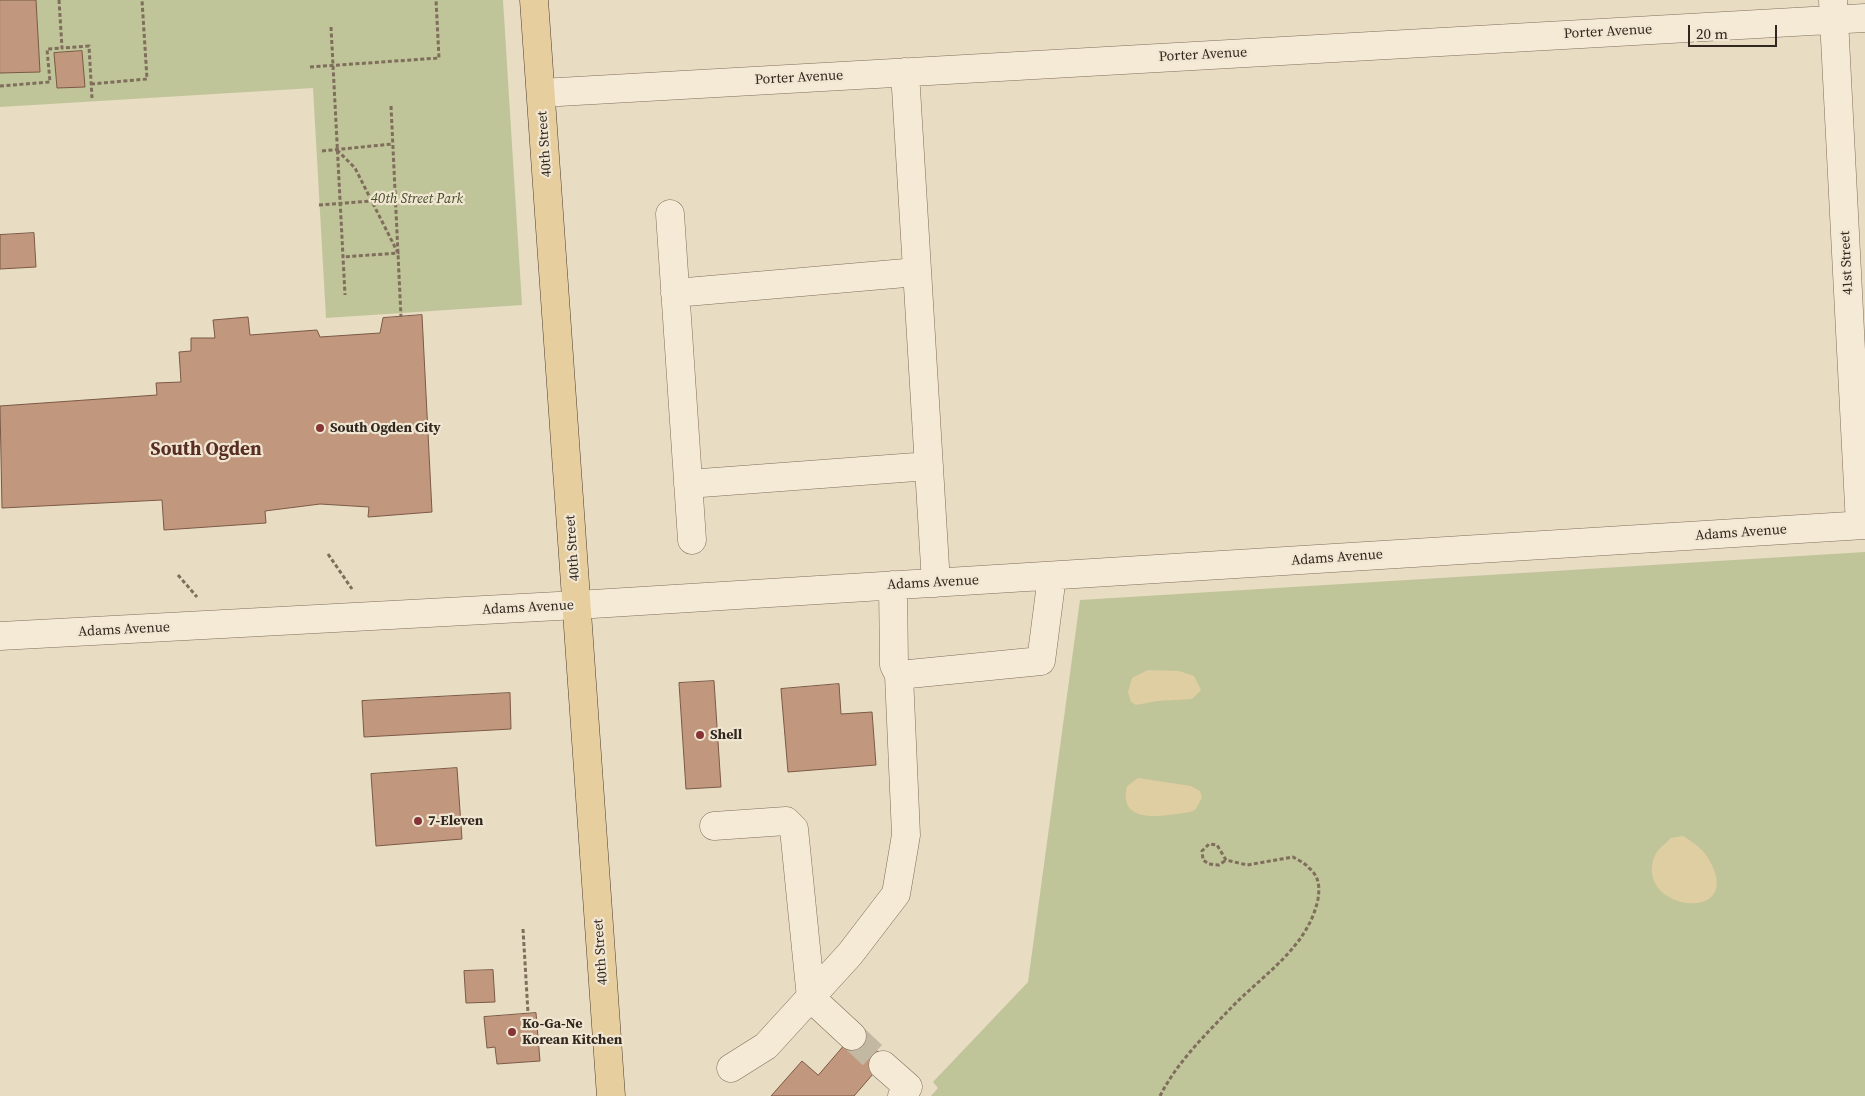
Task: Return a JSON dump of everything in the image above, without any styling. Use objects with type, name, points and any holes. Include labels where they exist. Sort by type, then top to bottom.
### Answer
[{"type":"main road","name":"40th Street","points":[[534,0],[611,1096]]},
{"type":"street","name":"Porter Avenue","points":[[542,93],[905,72],[1833,10],[1865,18]]},
{"type":"street","name":"41st Street","points":[[1833,10],[1863,525]]},
{"type":"street","points":[[905,72],[936,583]]},
{"type":"street","points":[[670,214],[692,540]]},
{"type":"street","points":[[675,293],[917,272]]},
{"type":"street","points":[[688,484],[929,466]]},
{"type":"street","name":"Adams Avenue","points":[[0,636],[577,605],[1863,525]]},
{"type":"street","points":[[899,675],[1041,661],[1052,576]]},
{"type":"street","points":[[731,1068],[766,1046],[850,954],[896,894],[906,835],[899,675],[894,665],[893,585]]},
{"type":"street","points":[[714,826],[786,822],[794,829],[811,998],[852,1036]]},
{"type":"street","points":[[883,1064],[908,1087],[902,1096]]},
{"type":"path","points":[[59,0],[62,48]]},
{"type":"path","points":[[91,84],[147,79],[142,0]]},
{"type":"path","points":[[310,67],[439,58],[436,0]]},
{"type":"path","points":[[331,27],[345,295]]},
{"type":"path","points":[[0,86],[50,82],[47,49],[89,46],[92,98]]},
{"type":"path","points":[[390,106],[401,317]]},
{"type":"path","points":[[322,151],[392,144]]},
{"type":"path","points":[[337,150],[355,168],[398,253]]},
{"type":"path","points":[[319,205],[372,201]]},
{"type":"path","points":[[343,257],[398,253]]},
{"type":"path","points":[[328,554],[372,617]]},
{"type":"path","points":[[1160,1096],[1169,1079],[1229,1010],[1282,960],[1306,934],[1315,916],[1320,890],[1317,879],[1309,867],[1293,857],[1247,865],[1226,860],[1217,845],[1209,844],[1202,851],[1202,860],[1209,864],[1219,866],[1226,860]]},
{"type":"path","points":[[523,929],[528,1013]]},
{"type":"green space","name":"40th Street Park","points":[[0,0],[503,0],[522,305],[326,318],[313,88],[0,107]]},
{"type":"green space","points":[[1865,552],[1865,1096],[931,1096],[938,1088],[933,1082],[1028,982],[1080,600]]},
{"type":"sand","points":[[1148,670],[1179,671],[1194,676],[1201,690],[1192,699],[1157,701],[1136,705],[1131,702],[1128,692],[1132,678]]},
{"type":"sand","points":[[1138,778],[1191,786],[1200,791],[1202,798],[1195,810],[1190,812],[1157,816],[1146,816],[1136,813],[1129,808],[1126,799],[1127,786]]},
{"type":"sand","points":[[1683,836],[1703,851],[1715,873],[1716,889],[1709,899],[1697,903],[1683,902],[1669,897],[1657,887],[1652,873],[1655,855],[1658,851],[1671,838]]},
{"type":"building","points":[[0,0],[36,0],[40,72],[0,73]]},
{"type":"building","points":[[82,51],[85,87],[57,88],[54,53]]},
{"type":"building","points":[[34,233],[36,267],[0,269],[0,235]]},
{"type":"building","points":[[422,315],[432,512],[368,517],[369,507],[320,504],[265,511],[266,523],[164,530],[162,500],[2,508],[0,406],[157,395],[156,383],[181,382],[179,352],[191,351],[191,338],[215,338],[213,320],[248,317],[250,335],[317,330],[320,337],[380,333],[383,318]]},
{"type":"building","name":"Shell","points":[[714,681],[721,787],[686,789],[679,683]]},
{"type":"building","points":[[839,684],[841,714],[872,712],[876,765],[788,772],[781,689]]},
{"type":"building","points":[[510,693],[511,729],[364,737],[362,701]]},
{"type":"building","name":"7-Eleven","points":[[457,768],[462,839],[376,846],[371,774]]},
{"type":"building","points":[[493,970],[495,1002],[466,1003],[464,971]]},
{"type":"building","name":"Ko-Ga-Ne Korean Kitchen","points":[[536,1013],[540,1061],[497,1064],[495,1047],[487,1048],[484,1017]]},
{"type":"building","points":[[856,1032],[886,1059],[854,1096],[771,1096],[802,1061],[818,1075]]},
{"type":"tunnel","points":[[852,1036],[883,1065]]},
{"type":"place","name":"South Ogden City","points":[[320,428]]},
{"type":"place","name":"Shell","points":[[700,735]]},
{"type":"place","name":"7-Eleven","points":[[418,821]]},
{"type":"place","name":"Ko-Ga-Ne Korean Kitchen","points":[[512,1032]]},
{"type":"district","name":"South Ogden","points":[[206,450]]}]
